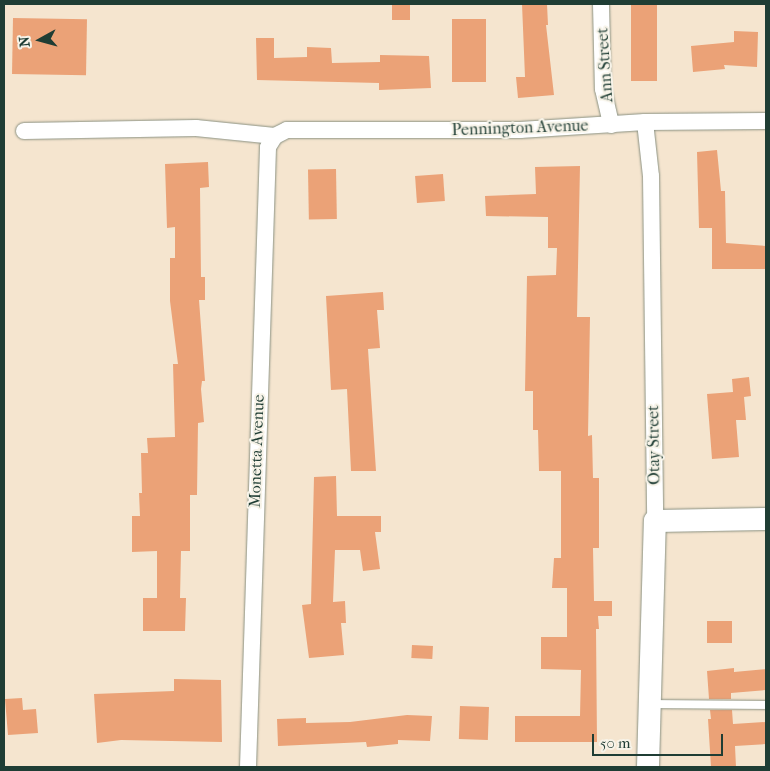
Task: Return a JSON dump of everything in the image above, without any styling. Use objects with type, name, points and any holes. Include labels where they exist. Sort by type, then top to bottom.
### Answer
[{"type":"street","name":"Ann Street","points":[[601,4],[603,89],[612,125]]},
{"type":"street","name":"Pennington Avenue","points":[[275,136],[286,130],[520,130],[645,122],[766,120]]},
{"type":"street","name":"Otay Street","points":[[645,122],[652,176],[654,521],[648,767]]},
{"type":"street","points":[[24,131],[196,128],[275,136]]},
{"type":"street","name":"Monetta Avenue","points":[[248,767],[268,147],[275,136]]},
{"type":"street","points":[[654,521],[766,519]]},
{"type":"lane","points":[[649,704],[766,705]]},
{"type":"building","points":[[392,4],[410,4],[410,20],[392,20]]},
{"type":"building","points":[[522,4],[547,4],[548,25],[546,25],[554,95],[518,98],[516,77],[525,77]]},
{"type":"building","points":[[631,4],[657,4],[657,81],[631,81]]},
{"type":"building","points":[[13,18],[87,19],[86,75],[12,74]]},
{"type":"building","points":[[452,19],[486,19],[486,82],[452,82]]},
{"type":"building","points":[[734,31],[758,32],[757,67],[724,65],[725,69],[693,72],[691,46],[734,42]]},
{"type":"building","points":[[256,38],[274,38],[274,58],[307,57],[307,47],[331,48],[332,63],[380,62],[380,55],[429,56],[431,88],[379,90],[379,83],[257,80]]},
{"type":"building","points":[[717,150],[721,191],[725,191],[726,243],[766,246],[766,269],[712,269],[712,228],[699,228],[697,152]]},
{"type":"building","points":[[208,162],[209,187],[200,188],[201,277],[205,277],[205,300],[199,300],[205,381],[202,381],[201,389],[204,422],[198,423],[197,495],[190,495],[190,551],[181,551],[180,598],[186,598],[185,631],[143,631],[143,598],[157,598],[157,551],[132,552],[132,516],[140,516],[139,493],[142,493],[141,453],[148,453],[147,438],[175,437],[173,364],[178,364],[170,301],[170,258],[175,258],[175,227],[167,228],[165,164]]},
{"type":"building","points":[[580,166],[577,317],[590,317],[588,436],[592,435],[593,478],[599,478],[599,548],[593,548],[594,601],[612,601],[612,616],[598,616],[599,629],[596,629],[597,742],[515,742],[515,716],[580,716],[581,670],[541,669],[541,637],[567,637],[567,588],[552,588],[554,558],[561,558],[561,471],[539,471],[538,430],[533,430],[533,391],[525,391],[527,276],[556,275],[557,248],[548,248],[548,217],[486,216],[485,196],[536,194],[535,167]]},
{"type":"building","points":[[308,169],[336,169],[337,219],[309,219]]},
{"type":"building","points":[[443,174],[445,201],[417,203],[415,176]]},
{"type":"building","points":[[383,292],[384,310],[377,310],[380,348],[368,349],[376,471],[351,471],[347,389],[331,390],[326,296]]},
{"type":"building","points":[[749,377],[751,396],[744,397],[746,420],[736,420],[739,457],[712,459],[707,394],[733,392],[732,379]]},
{"type":"building","points":[[336,476],[337,516],[381,516],[381,532],[375,532],[380,569],[363,571],[360,550],[335,550],[333,602],[345,601],[346,623],[341,623],[344,655],[309,658],[302,605],[311,604],[314,477]]},
{"type":"building","points":[[707,621],[732,621],[732,643],[707,643]]},
{"type":"building","points":[[412,645],[433,646],[432,659],[411,658]]},
{"type":"building","points":[[734,668],[734,672],[766,669],[766,690],[731,693],[731,699],[709,699],[707,671]]},
{"type":"building","points":[[174,679],[221,680],[222,742],[121,740],[97,743],[94,694],[174,691]]},
{"type":"building","points":[[22,698],[23,710],[36,709],[38,733],[8,735],[5,699]]},
{"type":"building","points":[[460,706],[489,707],[488,740],[459,739]]},
{"type":"building","points":[[710,710],[732,710],[733,724],[766,722],[766,744],[735,746],[736,767],[711,767],[708,719],[711,719]]},
{"type":"building","points":[[407,715],[432,716],[430,741],[398,740],[398,744],[367,747],[366,742],[278,746],[277,719],[306,718],[306,723],[350,722]]}]
